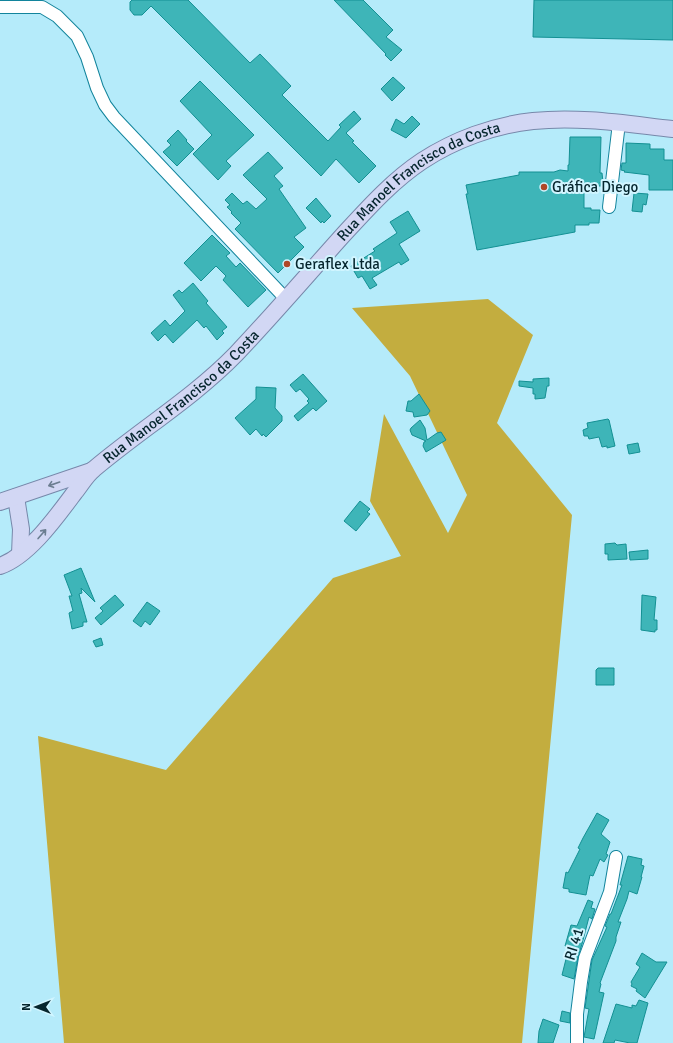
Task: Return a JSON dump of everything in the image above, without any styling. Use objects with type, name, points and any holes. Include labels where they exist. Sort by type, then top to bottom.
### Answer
[{"type":"main road","name":"Rua Manoel Francisco da Costa","points":[[0,566],[20,554],[38,538],[91,471],[207,381],[235,354],[374,202],[400,178],[421,162],[442,150],[484,132],[531,121],[574,120],[673,129]]},
{"type":"main road","name":"Rua Manoel Francisco da Costa","points":[[0,502],[91,471]]},
{"type":"main road","points":[[16,497],[21,529],[20,554]]},
{"type":"street","points":[[1,7],[42,7],[57,16],[77,36],[87,57],[105,105],[114,118],[286,299]]},
{"type":"street","points":[[609,207],[619,123]]},
{"type":"street","name":"RI 41","points":[[577,1043],[577,1014],[585,958],[610,892],[616,857]]},
{"type":"shaded area","points":[[488,299],[533,335],[497,423],[572,515],[522,1043],[64,1043],[38,736],[166,770],[333,578],[401,556],[370,501],[384,414],[448,533],[467,495],[410,376],[352,308]]},
{"type":"building","points":[[132,0],[188,0],[250,63],[260,54],[291,86],[282,95],[328,141],[341,127],[339,125],[354,111],[361,119],[346,133],[354,141],[352,142],[376,166],[359,183],[336,159],[321,176],[151,6],[142,15],[134,15],[130,10],[130,2]]},
{"type":"building","points":[[334,0],[363,0],[393,30],[386,37],[402,50],[391,61]]},
{"type":"building","points":[[534,0],[673,0],[673,40],[533,37]]},
{"type":"building","points":[[393,77],[405,88],[392,101],[381,89]]},
{"type":"building","points":[[200,81],[254,135],[226,161],[231,166],[218,180],[193,154],[212,135],[180,101]]},
{"type":"building","points":[[412,116],[420,124],[406,138],[391,130],[396,119],[404,124]]},
{"type":"building","points":[[178,130],[194,149],[177,166],[163,152],[171,145],[167,141]]},
{"type":"building","points":[[570,137],[601,137],[600,173],[602,173],[603,182],[600,182],[601,186],[584,186],[584,208],[600,210],[599,223],[575,225],[575,232],[477,250],[466,194],[468,194],[466,185],[519,175],[519,172],[568,171]]},
{"type":"building","points":[[626,143],[650,144],[650,149],[664,149],[664,160],[673,160],[673,190],[649,190],[649,175],[624,172],[625,171],[621,170],[622,163],[626,163]]},
{"type":"building","points":[[268,152],[283,168],[274,176],[283,186],[279,189],[306,228],[294,237],[304,247],[278,273],[235,229],[241,223],[231,213],[232,212],[227,207],[230,205],[225,200],[232,193],[243,204],[247,201],[256,209],[267,199],[243,175]]},
{"type":"building","points":[[634,193],[648,194],[646,205],[643,204],[642,212],[632,211]]},
{"type":"building","points":[[316,198],[331,216],[324,223],[322,221],[321,223],[306,208]]},
{"type":"building","points":[[408,211],[420,231],[399,244],[409,260],[401,265],[399,262],[372,278],[377,285],[370,289],[362,276],[358,278],[351,266],[375,251],[373,249],[397,233],[390,222]]},
{"type":"building","points":[[212,235],[230,253],[226,256],[236,267],[240,263],[266,290],[248,307],[223,280],[226,276],[216,266],[201,281],[184,263]]},
{"type":"building","points":[[193,283],[208,301],[206,303],[227,327],[222,331],[224,333],[217,340],[206,326],[204,328],[197,320],[173,343],[165,334],[158,341],[151,333],[165,320],[170,326],[185,311],[173,295],[179,290],[182,293]]},
{"type":"building","points":[[303,374],[327,401],[316,411],[313,408],[298,421],[294,416],[309,403],[307,401],[309,399],[300,389],[296,392],[290,385]]},
{"type":"building","points":[[549,378],[549,386],[547,386],[545,398],[535,399],[533,388],[519,386],[519,381],[533,382],[533,379]]},
{"type":"building","points":[[256,387],[276,388],[275,408],[282,416],[282,421],[266,437],[263,434],[262,436],[256,429],[250,435],[235,418],[256,399]]},
{"type":"building","points":[[419,394],[430,411],[427,415],[414,417],[413,412],[406,411],[408,401],[411,401]]},
{"type":"building","points":[[608,419],[615,446],[607,448],[607,446],[602,447],[599,437],[589,439],[588,436],[584,436],[583,430],[588,428],[587,423]]},
{"type":"building","points":[[420,420],[425,428],[427,440],[441,432],[446,440],[426,452],[423,446],[424,442],[426,441],[412,435],[410,430]]},
{"type":"building","points":[[638,443],[640,452],[629,454],[627,445]]},
{"type":"building","points":[[360,501],[370,509],[367,512],[370,514],[356,531],[344,521]]},
{"type":"building","points":[[615,543],[617,545],[626,544],[627,559],[608,560],[608,554],[605,554],[605,544]]},
{"type":"building","points":[[648,550],[648,559],[630,560],[629,552]]},
{"type":"building","points":[[81,568],[95,602],[81,588],[82,593],[79,594],[87,622],[83,622],[83,626],[72,629],[69,613],[73,611],[69,596],[72,596],[64,575]]},
{"type":"building","points":[[115,595],[124,605],[101,625],[95,618],[103,611],[100,608]]},
{"type":"building","points":[[642,595],[656,597],[654,620],[657,620],[657,630],[655,630],[655,632],[641,630]]},
{"type":"building","points":[[147,602],[160,611],[150,625],[145,621],[141,627],[133,621]]},
{"type":"building","points":[[101,638],[103,645],[96,647],[93,641]]},
{"type":"building","points":[[598,668],[614,668],[614,685],[596,685],[596,670]]},
{"type":"building","points":[[597,813],[609,820],[601,834],[610,842],[606,854],[608,855],[604,862],[600,859],[593,876],[590,875],[586,895],[569,892],[569,889],[563,888],[566,872],[568,873],[580,849],[578,848]]},
{"type":"building","points":[[628,856],[642,859],[641,865],[644,866],[642,877],[637,894],[629,891],[618,922],[621,922],[616,941],[600,983],[599,992],[604,993],[594,1039],[584,1037],[589,1009],[585,1008],[592,960],[607,927],[605,926],[622,885],[620,885]]},
{"type":"building","points":[[588,900],[593,902],[591,908],[595,909],[592,919],[589,917],[578,957],[574,979],[562,975],[569,947],[565,946],[571,925],[577,926]]},
{"type":"building","points":[[642,953],[656,962],[667,962],[645,998],[636,991],[637,989],[631,986],[631,982],[640,967],[636,964]]},
{"type":"building","points":[[639,1000],[648,1003],[637,1043],[615,1040],[614,1043],[603,1043],[616,1004],[632,1008],[632,1005],[636,1006]]},
{"type":"building","points":[[562,1011],[570,1013],[570,1023],[560,1021]]},
{"type":"building","points":[[543,1019],[559,1025],[553,1043],[538,1043],[539,1031]]},
{"type":"place","name":"Gráfica Diego","points":[[544,187]]},
{"type":"place","name":"Geraflex Ltda","points":[[287,264]]}]
